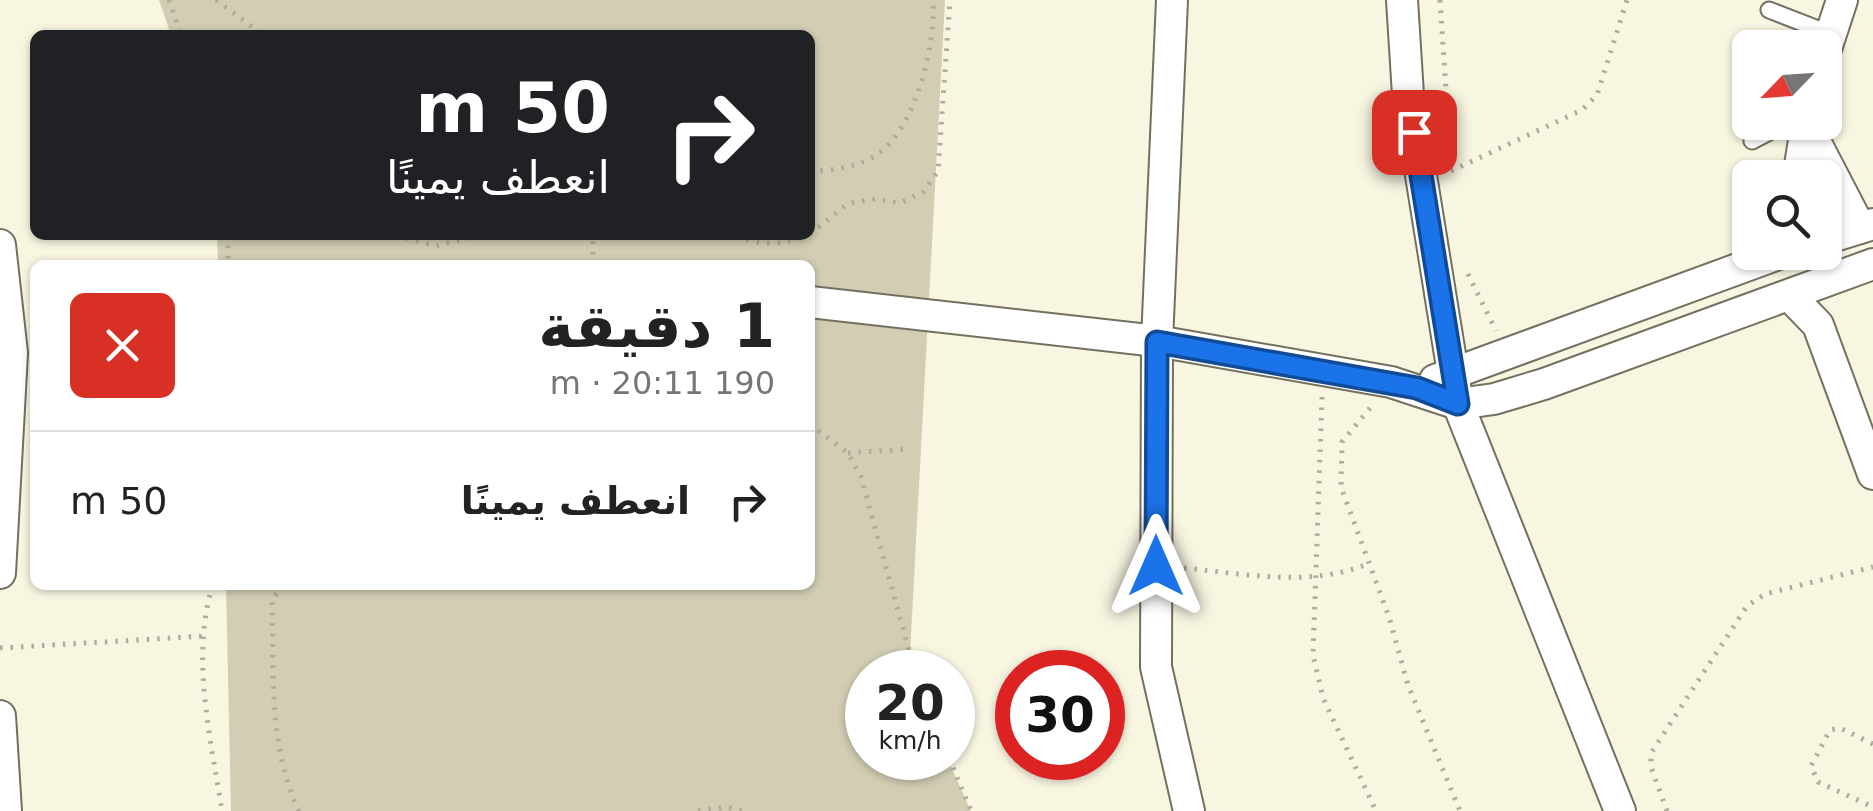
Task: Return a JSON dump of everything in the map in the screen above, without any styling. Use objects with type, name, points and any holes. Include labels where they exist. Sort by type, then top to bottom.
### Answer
[{"type":"street","points":[[1172,0],[1157,342],[1156,667],[1176,770],[1189,811]]},
{"type":"street","points":[[1402,0],[1408,95],[1458,404],[1620,811]]},
{"type":"street","points":[[1832,30],[1842,0]]},
{"type":"street","points":[[1811,140],[1866,226],[1842,234]]},
{"type":"street","points":[[0,246],[16,352],[0,573]]},
{"type":"street","points":[[815,303],[1157,342],[1404,385],[1458,404],[1494,399],[1544,384],[1873,264]]},
{"type":"street","points":[[1404,385],[1523,350],[1736,270]]},
{"type":"street","points":[[1818,325],[1826,282]]},
{"type":"street","points":[[1694,286],[1710,326]]},
{"type":"street","points":[[1790,296],[1818,325],[1873,474]]},
{"type":"street","points":[[1523,350],[1544,384]]},
{"type":"street","points":[[0,716],[6,811]]},
{"type":"lane","points":[[1768,10],[1804,30]]},
{"type":"path","points":[[169,0],[180,30]]},
{"type":"path","points":[[216,0],[256,30]]},
{"type":"path","points":[[815,170],[845,167],[872,158],[894,137],[930,57],[933,0]]},
{"type":"path","points":[[815,230],[849,203],[862,199],[900,203],[932,183],[938,171],[950,0]]},
{"type":"path","points":[[1440,0],[1453,186]]},
{"type":"path","points":[[1452,170],[1582,110],[1597,95],[1627,0]]},
{"type":"path","points":[[414,240],[436,246],[461,240]]},
{"type":"path","points":[[746,240],[778,244],[792,240]]},
{"type":"path","points":[[1465,267],[1484,313],[1523,350]]},
{"type":"path","points":[[1324,369],[1313,655],[1323,698],[1376,811]]},
{"type":"path","points":[[1404,385],[1342,442],[1338,465],[1408,685],[1460,811]]},
{"type":"path","points":[[815,428],[848,453],[873,513],[907,650]]},
{"type":"path","points":[[848,453],[907,449]]},
{"type":"path","points":[[1156,566],[1313,579],[1342,575],[1370,564]]},
{"type":"path","points":[[1667,811],[1651,767],[1651,754],[1747,606],[1764,594],[1873,567]]},
{"type":"path","points":[[212,590],[206,606],[205,702],[222,811]]},
{"type":"path","points":[[279,590],[272,600],[276,717],[285,782],[299,811]]},
{"type":"path","points":[[0,648],[206,636]]},
{"type":"path","points":[[1873,744],[1840,728],[1830,730],[1811,766],[1818,782],[1873,807]]},
{"type":"path","points":[[959,780],[971,811]]},
{"type":"path","points":[[698,811],[726,807],[743,811]]},
{"type":"shaded area","points":[[159,0],[945,0],[910,650],[845,650],[845,780],[957,780],[971,811],[231,811],[226,590],[815,590],[815,260],[218,260],[217,240],[815,240],[815,30],[169,30]]},
{"type":"route","points":[[1156,566],[1157,342],[1417,388],[1458,404],[1414,132]]}]
